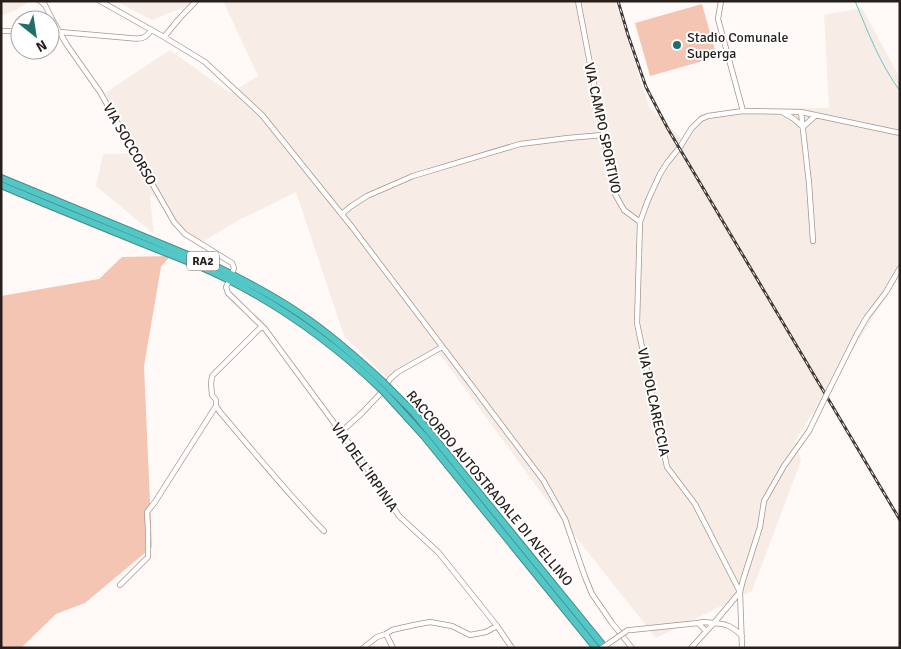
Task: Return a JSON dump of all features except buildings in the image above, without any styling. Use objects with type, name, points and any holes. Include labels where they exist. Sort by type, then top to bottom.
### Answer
[{"type":"highway","name":"RACCORDO AUTOSTRADALE DI AVELLINO","points":[[1,178],[217,267],[245,281],[301,315],[341,344],[381,385]]},
{"type":"highway","name":"RACCORDO AUTOSTRADALE DI AVELLINO","points":[[1,185],[203,267],[244,287],[290,316],[345,356],[414,413],[604,648]]},
{"type":"highway","name":"RACCORDO AUTOSTRADALE DI AVELLINO","points":[[387,390],[596,648]]},
{"type":"street","points":[[100,1],[204,62],[262,115],[342,214],[544,480],[565,519],[592,594],[632,648]]},
{"type":"street","points":[[164,37],[196,1]]},
{"type":"street","name":"VIA CAMPO SPORTIVO","points":[[578,1],[615,194],[624,210],[640,222]]},
{"type":"street","points":[[721,1],[718,19],[743,111]]},
{"type":"street","points":[[60,32],[140,39],[147,36],[151,30]]},
{"type":"street","name":"VIA SOCCORSO","points":[[60,32],[100,92],[174,222],[185,234],[232,263],[233,271]]},
{"type":"street","points":[[640,222],[643,211],[667,163],[691,129],[701,119],[708,116],[743,111],[801,112],[900,133]]},
{"type":"street","points":[[780,112],[794,119],[803,127]]},
{"type":"street","points":[[801,112],[813,241]]},
{"type":"street","points":[[803,127],[816,115]]},
{"type":"street","points":[[342,214],[367,196],[413,176],[520,144],[603,135]]},
{"type":"street","name":"VIA POLCARECCIA","points":[[640,222],[637,324],[668,466],[695,504],[740,592]]},
{"type":"street","points":[[742,648],[740,592],[760,527],[764,501],[784,466],[809,431],[857,334],[900,268]]},
{"type":"street","name":"VIA DELL'IRPINIA","points":[[228,283],[226,287],[228,293],[262,326],[362,460],[399,516],[440,553],[512,648]]},
{"type":"street","points":[[120,585],[148,557],[147,512],[216,406],[216,400],[212,395],[212,376],[262,326]]},
{"type":"street","points":[[341,432],[380,394],[390,379],[398,372],[442,346]]},
{"type":"street","points":[[216,406],[296,503],[324,531]]},
{"type":"street","points":[[691,648],[740,592]]},
{"type":"street","points":[[364,648],[377,637],[392,630],[430,622],[452,626],[470,635],[486,632],[497,626]]},
{"type":"street","points":[[604,648],[628,630],[707,622],[727,624],[742,636]]},
{"type":"street","points":[[698,623],[706,632]]},
{"type":"street","points":[[386,634],[393,648]]},
{"type":"shaded area","points":[[1,1],[30,1],[16,10],[10,10],[10,12],[1,16]]},
{"type":"shaded area","points":[[115,1],[200,1],[152,20]]},
{"type":"shaded area","points":[[223,1],[615,1],[649,107],[682,139],[700,114],[734,109],[829,108],[824,15],[862,8],[900,78],[900,275],[795,441],[801,461],[752,591],[656,638],[548,502],[436,349],[399,367],[387,378],[344,336],[296,192],[239,220],[197,245],[183,237],[154,195],[150,196],[154,234],[96,186],[103,154],[140,153],[105,93],[170,50],[230,93],[258,76]]},
{"type":"shaded area","name":"Stadio Comunale Superga","points":[[702,4],[717,57],[650,76],[635,23]]},
{"type":"shaded area","points":[[170,256],[161,267],[144,366],[152,547],[85,603],[56,614],[21,648],[1,648],[1,296],[99,279],[122,257]]},
{"type":"waterway","points":[[855,1],[880,59],[900,91]]},
{"type":"railway","points":[[618,1],[646,87],[668,129],[900,520]]},
{"type":"place","name":"Stadio Comunale Superga","points":[[677,45]]}]
